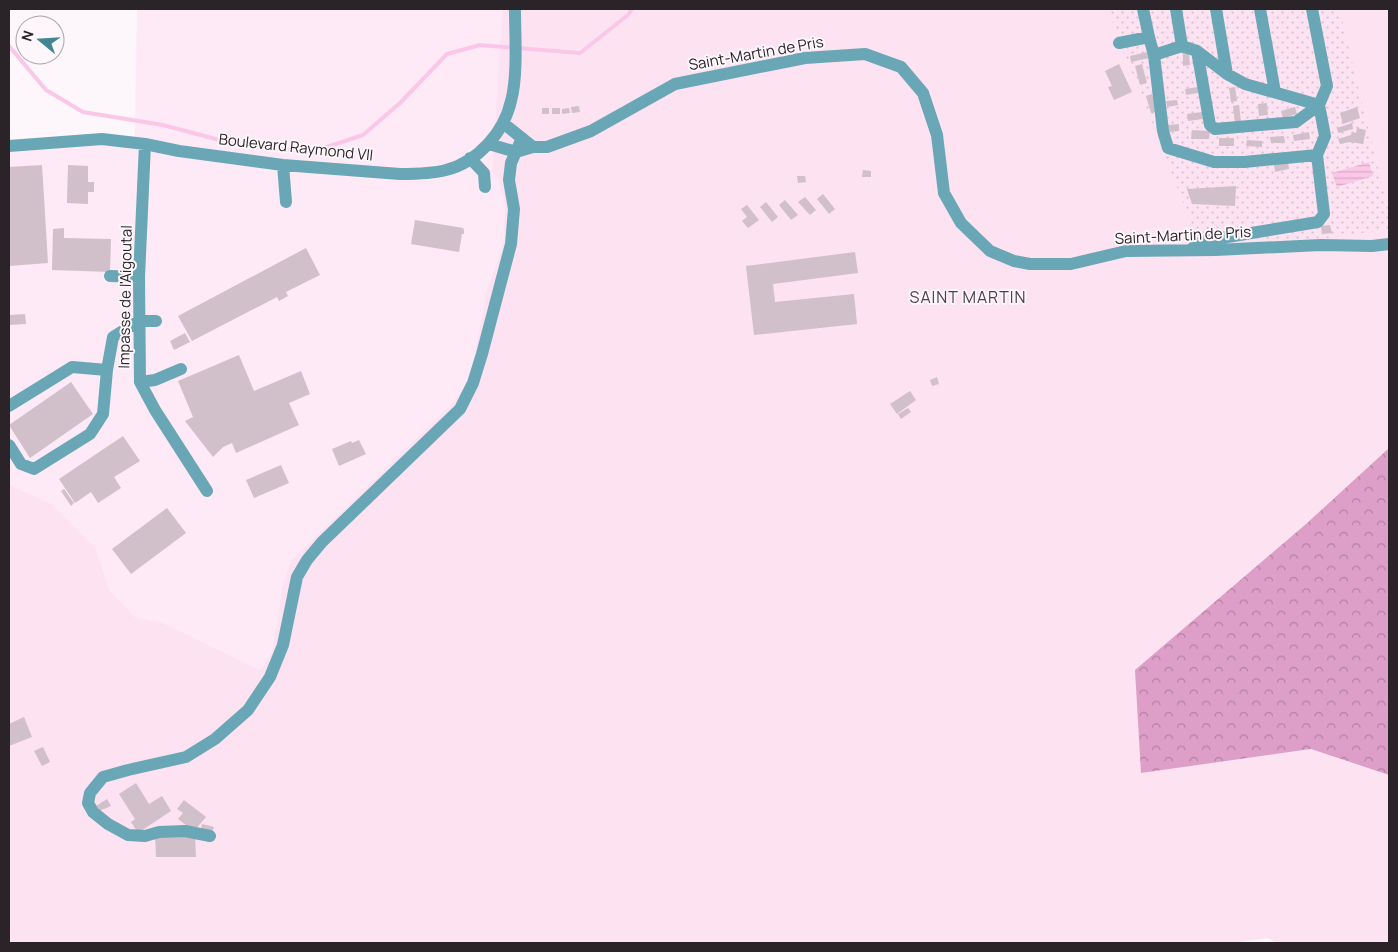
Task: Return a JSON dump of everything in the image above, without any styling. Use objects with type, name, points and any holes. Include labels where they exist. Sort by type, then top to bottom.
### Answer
[{"type":"street","name":"Boulevard Raymond VII","points":[[9,146],[102,139],[283,165],[418,174],[446,170],[470,158],[489,144],[503,123],[512,100],[515,9]]},
{"type":"street","points":[[1143,9],[1154,55],[1163,132],[1168,148],[1214,162],[1244,162],[1317,155]]},
{"type":"street","points":[[1176,9],[1182,46]]},
{"type":"street","points":[[1216,9],[1227,74]]},
{"type":"street","points":[[1260,9],[1275,92]]},
{"type":"street","points":[[1197,51],[1210,124],[1215,129],[1296,122],[1318,105],[1327,86],[1312,9]]},
{"type":"street","points":[[1119,42],[1149,36]]},
{"type":"street","points":[[1154,55],[1182,46],[1197,51],[1227,74],[1245,84],[1318,105]]},
{"type":"street","name":"Saint-Martin de Pris","points":[[516,152],[533,147],[547,147],[591,131],[676,84],[805,58],[866,54],[901,68],[923,93],[936,135],[944,193],[961,223],[990,251],[1014,261],[1030,264],[1072,264],[1126,251],[1321,245],[1372,246],[1389,244]]},
{"type":"street","points":[[1190,250],[1203,241],[1318,222],[1324,214],[1317,155],[1326,136],[1318,105]]},
{"type":"street","points":[[503,123],[533,147]]},
{"type":"street","points":[[210,836],[185,830],[159,832],[145,836],[128,835],[108,824],[93,812],[88,803],[90,793],[103,777],[186,757],[215,739],[248,710],[270,677],[283,645],[297,577],[307,560],[322,542],[460,409],[473,383],[482,354],[511,244],[514,209],[509,180],[511,163],[522,138]]},
{"type":"street","name":"Impasse de l'Aigoutal","points":[[145,144],[139,277],[140,382],[155,410],[207,491]]},
{"type":"street","points":[[489,144],[516,152]]},
{"type":"street","points":[[470,158],[484,173],[485,187]]},
{"type":"street","points":[[283,165],[286,202]]},
{"type":"street","points":[[110,276],[139,277]]},
{"type":"street","points":[[9,444],[21,464],[34,469],[90,434],[103,414],[107,370],[113,337],[139,321],[156,321]]},
{"type":"street","points":[[9,406],[72,367],[107,370]]},
{"type":"street","points":[[140,382],[155,380],[181,369]]},
{"type":"shaded area","points":[[137,9],[502,9],[492,173],[498,176],[505,207],[503,245],[487,290],[470,377],[454,402],[282,589],[272,652],[261,672],[163,623],[136,618],[110,591],[95,547],[52,504],[9,485],[9,151],[135,139]]},
{"type":"shaded area","points":[[502,9],[1389,9],[1389,448],[1306,524],[1141,773],[1311,749],[1389,775],[1389,943],[1276,943],[1268,938],[1232,943],[9,943],[9,485],[52,504],[95,547],[110,591],[136,618],[163,623],[261,671],[272,652],[282,589],[291,561],[454,402],[470,377],[487,290],[503,245],[505,207],[498,177],[492,173]]},
{"type":"shaded area","points":[[1109,9],[1339,9],[1389,212],[1389,229],[1329,238],[1199,244],[1141,93],[1119,43]]},
{"type":"shaded area","points":[[1369,162],[1373,176],[1337,187],[1332,173]]},
{"type":"green space","points":[[1389,448],[1389,775],[1311,749],[1141,773],[1135,670],[1306,524]]},
{"type":"building","points":[[1147,52],[1149,58],[1131,62],[1130,56]]},
{"type":"building","points":[[1183,53],[1189,53],[1190,65],[1183,66]]},
{"type":"building","points":[[1119,64],[1132,92],[1114,100],[1108,87],[1112,86],[1105,71]]},
{"type":"building","points":[[1142,64],[1147,83],[1140,85],[1135,66]]},
{"type":"building","points":[[1198,87],[1198,93],[1186,95],[1185,89]]},
{"type":"building","points":[[1235,87],[1237,101],[1231,102],[1229,88]]},
{"type":"building","points":[[1152,94],[1158,111],[1151,113],[1146,96]]},
{"type":"building","points":[[1177,100],[1178,105],[1167,107],[1166,101]]},
{"type":"building","points":[[1267,103],[1268,115],[1259,116],[1258,104]]},
{"type":"building","points":[[1239,105],[1241,122],[1235,123],[1233,106]]},
{"type":"building","points":[[579,106],[580,112],[572,113],[571,107]]},
{"type":"building","points":[[1295,107],[1297,114],[1283,118],[1281,111]]},
{"type":"building","points":[[1357,107],[1360,118],[1343,124],[1340,113]]},
{"type":"building","points":[[542,108],[549,108],[549,114],[542,114]]},
{"type":"building","points":[[552,108],[560,108],[560,114],[552,114]]},
{"type":"building","points":[[569,108],[570,113],[562,114],[562,109]]},
{"type":"building","points":[[1202,112],[1203,119],[1188,121],[1187,114]]},
{"type":"building","points":[[1352,123],[1353,129],[1338,133],[1337,128]]},
{"type":"building","points":[[1179,124],[1179,131],[1168,132],[1168,125]]},
{"type":"building","points":[[1357,128],[1366,130],[1363,144],[1350,142],[1340,144],[1338,139],[1351,135],[1352,132],[1356,133]]},
{"type":"building","points":[[1192,130],[1210,131],[1209,139],[1191,139]]},
{"type":"building","points":[[1309,132],[1310,139],[1294,141],[1293,135]]},
{"type":"building","points":[[1284,136],[1285,143],[1271,143],[1270,137]]},
{"type":"building","points":[[1219,138],[1234,138],[1234,146],[1219,146]]},
{"type":"building","points":[[1247,140],[1262,141],[1262,147],[1246,146]]},
{"type":"building","points":[[1288,162],[1289,169],[1275,172],[1274,165]]},
{"type":"building","points":[[42,165],[48,263],[9,266],[9,167]]},
{"type":"building","points":[[68,165],[88,166],[88,182],[94,182],[94,192],[88,192],[88,204],[67,203]]},
{"type":"building","points":[[863,170],[871,171],[871,177],[862,177]]},
{"type":"building","points":[[797,176],[805,176],[806,182],[798,183]]},
{"type":"building","points":[[1236,186],[1235,206],[1192,204],[1187,189]]},
{"type":"building","points":[[823,194],[835,209],[829,214],[817,199]]},
{"type":"building","points":[[805,197],[816,210],[810,215],[798,202]]},
{"type":"building","points":[[785,200],[798,215],[791,220],[779,205]]},
{"type":"building","points":[[766,202],[778,217],[772,222],[760,207]]},
{"type":"building","points":[[747,205],[759,220],[748,228],[742,221],[747,217],[741,209]]},
{"type":"building","points":[[415,220],[463,228],[464,234],[462,234],[459,252],[411,244]]},
{"type":"building","points":[[1330,225],[1332,233],[1322,234],[1321,226]]},
{"type":"building","points":[[64,228],[64,238],[111,239],[110,272],[52,270],[53,229]]},
{"type":"building","points":[[306,248],[320,275],[286,292],[288,296],[279,301],[277,297],[192,341],[178,316]]},
{"type":"building","points":[[855,252],[858,273],[773,284],[775,302],[854,294],[857,324],[754,335],[746,266]]},
{"type":"building","points":[[25,314],[26,324],[9,325],[9,315]]},
{"type":"building","points":[[185,333],[190,342],[174,350],[170,341]]},
{"type":"building","points":[[239,355],[254,391],[301,371],[310,394],[289,403],[299,425],[236,453],[232,443],[223,447],[213,457],[185,421],[193,417],[178,381]]},
{"type":"building","points":[[937,377],[939,384],[932,386],[930,380]]},
{"type":"building","points":[[71,382],[93,414],[30,458],[9,425]]},
{"type":"building","points":[[910,391],[916,400],[897,414],[890,404]]},
{"type":"building","points":[[908,408],[911,412],[901,419],[898,414]]},
{"type":"building","points":[[123,436],[140,461],[114,477],[121,488],[98,503],[91,492],[75,503],[59,479]]},
{"type":"building","points":[[359,440],[366,454],[339,466],[332,449],[351,441],[352,443]]},
{"type":"building","points":[[281,465],[289,483],[254,498],[246,480]]},
{"type":"building","points":[[64,489],[74,503],[71,506],[61,491]]},
{"type":"building","points":[[167,508],[186,533],[131,574],[112,549]]},
{"type":"building","points":[[24,717],[32,737],[9,746],[9,724]]},
{"type":"building","points":[[43,747],[50,762],[42,766],[34,751]]},
{"type":"building","points":[[136,783],[149,804],[162,796],[171,811],[138,833],[131,822],[135,819],[119,794]]},
{"type":"building","points":[[107,799],[111,806],[99,811],[96,806]]},
{"type":"building","points":[[184,800],[206,817],[194,831],[178,819],[183,813],[177,809]]},
{"type":"building","points":[[202,824],[214,827],[212,832],[201,830]]},
{"type":"building","points":[[195,834],[196,857],[156,857],[155,835]]},
{"type":"waterway","points":[[9,46],[46,90],[83,112],[163,125],[238,145],[312,152],[363,135],[400,103],[447,54],[480,45],[580,53],[628,15],[632,9]]},
{"type":"district","name":"SAINT MARTIN","points":[[968,297]]}]
